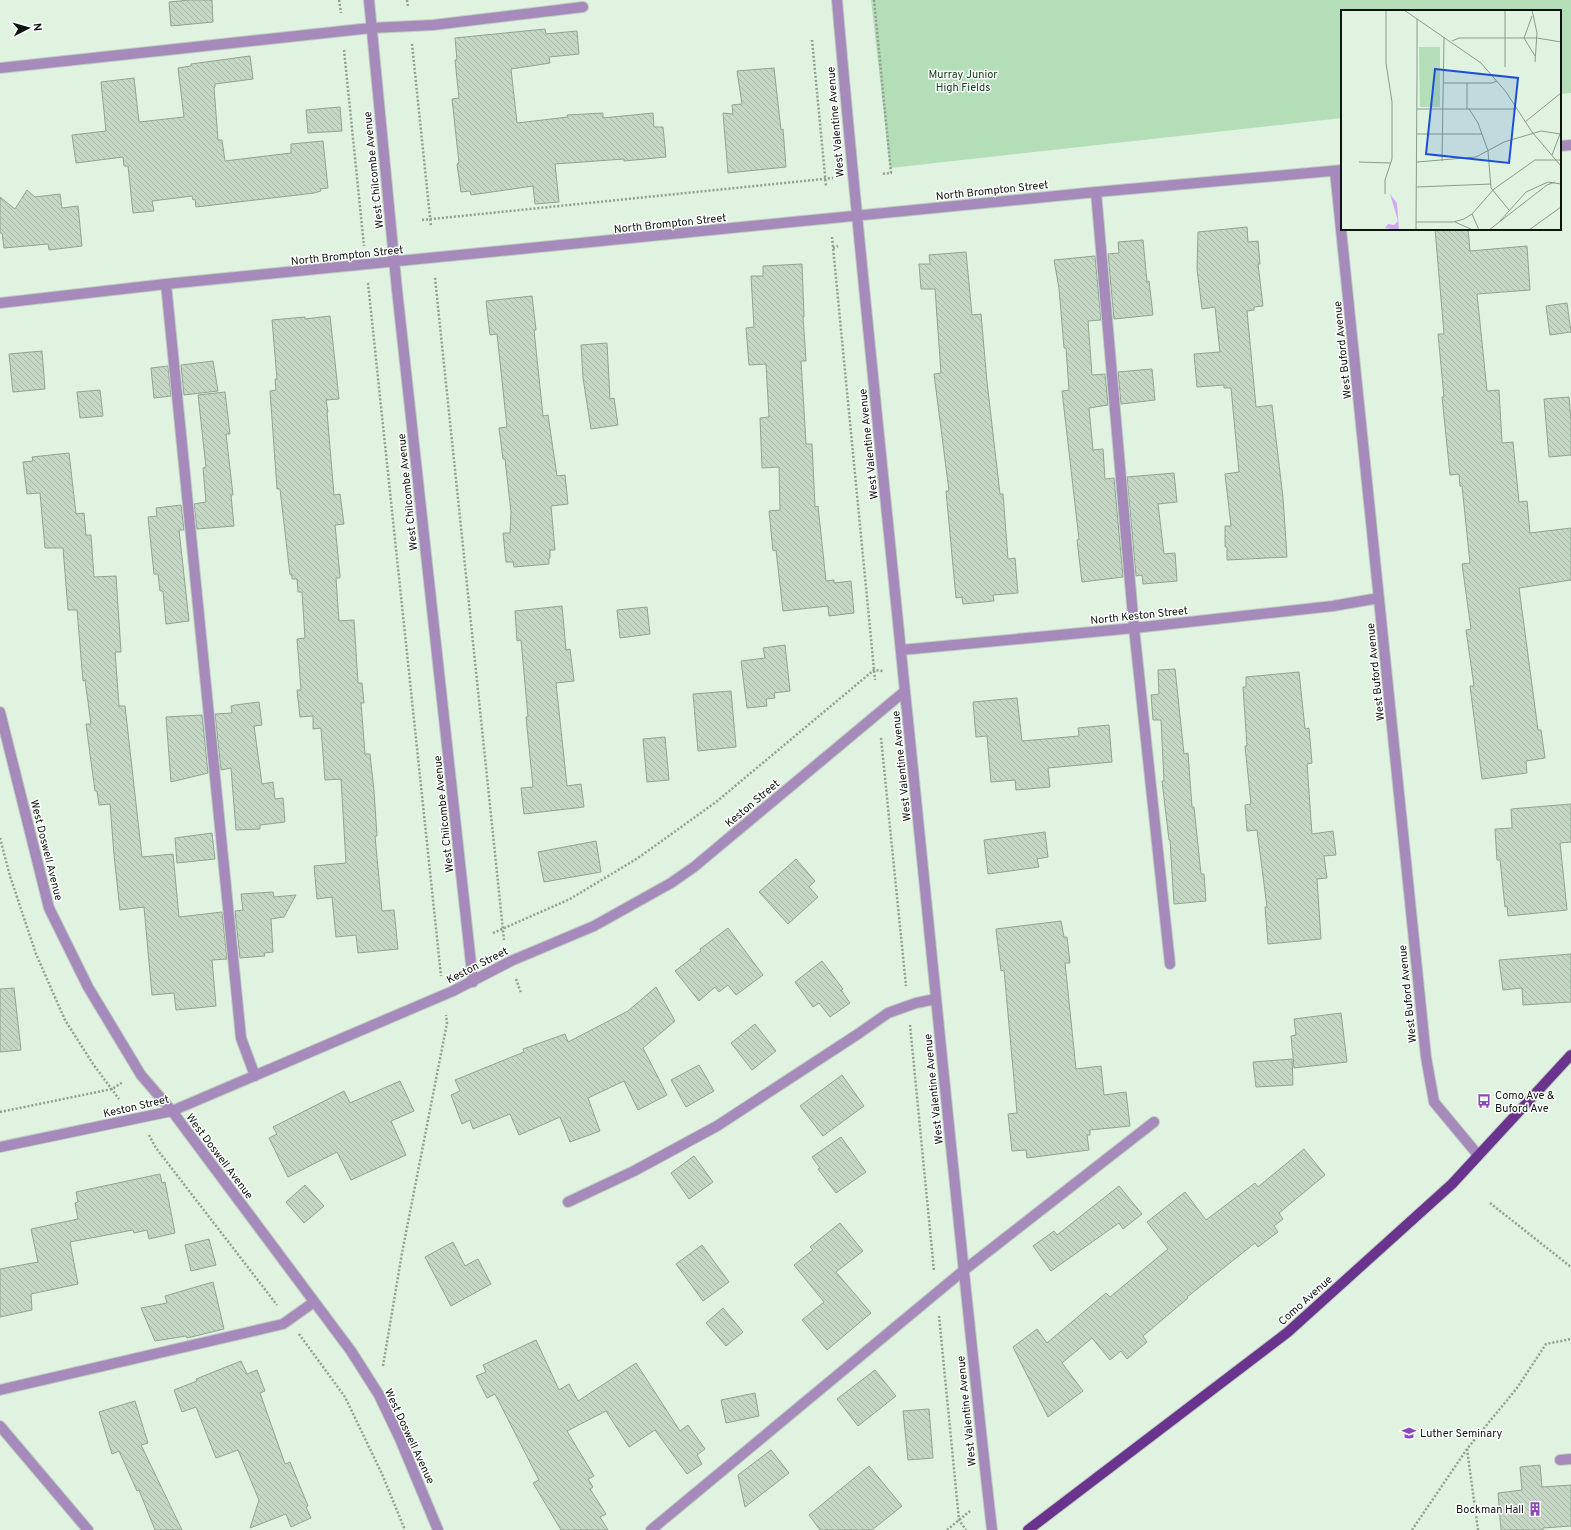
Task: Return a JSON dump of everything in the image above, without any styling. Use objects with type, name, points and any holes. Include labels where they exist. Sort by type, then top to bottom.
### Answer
[{"type":"main road","name":"Como Avenue","points":[[1028,1530],[1288,1332],[1452,1184],[1571,1055]]},
{"type":"street","name":"West Chilcombe Avenue","points":[[368,0],[394,262],[473,982]]},
{"type":"street","name":"West Valentine Avenue","points":[[837,0],[856,216],[963,1271],[992,1530]]},
{"type":"street","points":[[0,68],[583,7]]},
{"type":"street","name":"North Brompton Street","points":[[0,302],[166,284],[1096,192],[1338,170]]},
{"type":"street","name":"West Buford Avenue","points":[[1338,170],[1341,201]]},
{"type":"street","points":[[1096,192],[1134,628],[1170,964]]},
{"type":"street","name":"West Buford Avenue","points":[[1344,230],[1379,598],[1426,1057],[1434,1102],[1478,1155]]},
{"type":"street","points":[[166,284],[241,1038],[255,1076]]},
{"type":"street","name":"North Keston Street","points":[[901,650],[1134,628],[1333,606],[1379,598]]},
{"type":"street","name":"Keston Street","points":[[0,1147],[172,1111],[473,982],[511,961],[594,926],[671,882],[694,867],[905,691]]},
{"type":"street","name":"West Doswell Avenue","points":[[0,712],[49,908],[88,987],[141,1075],[172,1111],[352,1351],[378,1395],[400,1439],[438,1530]]},
{"type":"street","points":[[568,1202],[634,1171],[717,1126],[888,1013],[936,999]]},
{"type":"street","points":[[651,1530],[963,1271],[1154,1122]]},
{"type":"street","points":[[0,1390],[283,1324],[314,1302]]},
{"type":"street","points":[[0,1426],[88,1530]]},
{"type":"street","points":[[1560,1460],[1571,1459]]},
{"type":"path","points":[[339,0],[438,955],[447,1023],[402,1253],[378,1395]]},
{"type":"path","points":[[407,0],[431,227]]},
{"type":"path","points":[[874,0],[891,173],[882,174]]},
{"type":"path","points":[[812,40],[826,186]]},
{"type":"path","points":[[422,220],[833,178]]},
{"type":"path","points":[[831,236],[876,680]]},
{"type":"path","points":[[833,248],[838,246]]},
{"type":"path","points":[[435,278],[504,940]]},
{"type":"path","points":[[493,933],[570,899],[638,858],[716,802],[874,670],[884,671]]},
{"type":"path","points":[[881,738],[959,1520],[966,1530]]},
{"type":"path","points":[[0,838],[10,876],[36,954],[65,1020],[119,1099]]},
{"type":"path","points":[[516,979],[521,993]]},
{"type":"path","points":[[0,1112],[112,1089],[123,1082]]},
{"type":"path","points":[[1490,1203],[1571,1267]]},
{"type":"path","points":[[1412,1530],[1467,1449],[1517,1388],[1546,1344],[1571,1339]]},
{"type":"path","points":[[1467,1449],[1478,1530]]},
{"type":"path","points":[[948,1530],[974,1508]]},
{"type":"green space","name":"Murray Junior High Fields","points":[[871,0],[1571,0],[1571,93],[1561,94],[1561,10],[1341,10],[1341,118],[890,168]]},
{"type":"building","points":[[212,0],[213,22],[171,26],[169,2]]},
{"type":"building","points":[[545,29],[546,34],[577,31],[579,54],[549,57],[550,63],[511,69],[517,123],[568,117],[567,115],[603,113],[603,118],[653,113],[654,127],[663,127],[666,157],[624,161],[624,159],[555,164],[559,202],[535,204],[533,186],[471,195],[470,191],[461,192],[457,164],[459,163],[452,99],[459,98],[455,60],[457,60],[455,38]]},
{"type":"building","points":[[250,56],[253,79],[215,84],[214,87],[218,140],[222,140],[225,161],[291,153],[291,144],[323,141],[328,188],[320,189],[321,191],[314,193],[196,207],[195,199],[193,200],[192,196],[152,201],[154,211],[133,213],[128,166],[124,166],[123,157],[76,163],[72,135],[106,131],[101,82],[134,78],[139,122],[184,117],[178,68],[191,66],[191,64]]},
{"type":"building","points":[[774,68],[781,130],[783,129],[786,167],[728,173],[723,113],[733,114],[732,105],[742,104],[737,71]]},
{"type":"building","points":[[340,107],[342,131],[308,133],[306,110]]},
{"type":"building","points":[[27,190],[35,197],[60,194],[62,208],[78,206],[82,246],[49,250],[48,244],[4,248],[2,233],[0,233],[0,197],[15,209]]},
{"type":"building","points":[[1247,227],[1248,242],[1258,241],[1260,264],[1258,264],[1263,306],[1254,307],[1254,310],[1247,311],[1256,407],[1272,405],[1283,498],[1287,557],[1227,560],[1227,547],[1225,547],[1225,526],[1231,526],[1225,474],[1239,472],[1231,388],[1224,388],[1224,385],[1197,387],[1194,354],[1220,352],[1215,307],[1202,309],[1197,269],[1198,232]]},
{"type":"building","points":[[1435,230],[1468,230],[1470,251],[1527,246],[1530,290],[1477,294],[1487,391],[1499,390],[1502,443],[1513,442],[1519,502],[1527,501],[1530,533],[1571,528],[1571,580],[1519,588],[1538,730],[1541,730],[1545,758],[1526,761],[1527,773],[1482,779],[1470,686],[1474,686],[1466,630],[1471,629],[1462,564],[1470,563],[1462,486],[1460,486],[1459,474],[1450,475],[1442,397],[1444,397],[1438,334],[1444,334]]},
{"type":"building","points":[[1143,240],[1147,282],[1149,281],[1153,315],[1114,319],[1108,254],[1119,253],[1118,242]]},
{"type":"building","points":[[966,252],[972,315],[981,314],[1000,494],[1003,494],[1008,559],[1015,558],[1018,593],[993,595],[994,601],[963,604],[962,597],[956,598],[946,491],[949,491],[934,374],[941,373],[935,289],[921,289],[919,264],[930,264],[929,255]]},
{"type":"building","points":[[1095,256],[1101,320],[1088,321],[1092,375],[1105,374],[1108,405],[1089,408],[1093,450],[1103,449],[1105,479],[1114,478],[1123,577],[1082,582],[1077,540],[1079,539],[1062,391],[1069,390],[1066,348],[1064,348],[1059,288],[1054,260]]},
{"type":"building","points":[[802,264],[806,361],[801,361],[806,444],[812,444],[815,507],[818,506],[826,581],[834,580],[834,583],[851,581],[854,613],[829,616],[828,606],[783,611],[776,550],[773,551],[769,511],[780,510],[779,467],[762,468],[760,418],[769,417],[766,364],[749,365],[746,328],[754,327],[751,276],[763,276],[763,266]]},
{"type":"building","points":[[532,296],[543,416],[548,415],[557,476],[565,475],[568,504],[551,506],[555,550],[550,550],[549,564],[514,567],[513,562],[506,562],[503,533],[510,533],[511,512],[505,459],[503,459],[499,428],[507,427],[497,334],[490,335],[486,301]]},
{"type":"building","points":[[1567,303],[1571,332],[1550,335],[1546,306]]},
{"type":"building","points":[[330,316],[339,399],[326,400],[334,495],[340,494],[344,524],[335,525],[340,576],[340,578],[336,578],[339,621],[354,620],[358,683],[362,683],[364,703],[361,703],[365,754],[370,754],[374,791],[377,836],[375,836],[382,911],[394,910],[398,949],[358,953],[356,935],[336,937],[332,897],[317,899],[314,866],[346,863],[341,779],[325,780],[321,728],[313,729],[313,716],[300,717],[297,690],[301,690],[297,639],[305,638],[302,592],[298,592],[297,579],[292,579],[292,575],[290,575],[280,489],[277,489],[270,391],[276,390],[275,379],[277,379],[272,320],[305,317],[305,319]]},
{"type":"building","points":[[607,343],[610,399],[614,398],[618,425],[591,429],[583,378],[581,345]]},
{"type":"building","points":[[42,351],[45,389],[13,392],[9,354]]},
{"type":"building","points":[[213,361],[218,391],[184,395],[181,365]]},
{"type":"building","points":[[168,366],[171,396],[154,398],[151,368]]},
{"type":"building","points":[[1152,369],[1155,400],[1121,404],[1118,372]]},
{"type":"building","points":[[100,390],[103,416],[80,418],[77,392]]},
{"type":"building","points":[[225,392],[230,434],[226,434],[233,495],[231,495],[234,526],[197,529],[194,504],[206,502],[203,468],[206,467],[198,395]]},
{"type":"building","points":[[1569,397],[1571,420],[1571,455],[1549,457],[1544,399]]},
{"type":"building","points":[[69,453],[76,514],[84,513],[86,535],[91,535],[94,577],[116,576],[121,652],[115,652],[119,706],[125,706],[142,857],[173,854],[179,917],[222,912],[227,959],[212,960],[216,1006],[176,1010],[174,993],[152,995],[144,907],[120,910],[110,804],[99,805],[97,791],[95,791],[86,724],[91,724],[85,680],[83,681],[77,610],[68,610],[63,548],[45,548],[40,493],[27,494],[23,462],[33,461],[32,457]]},
{"type":"building","points":[[1174,473],[1177,502],[1158,504],[1164,554],[1175,553],[1177,581],[1143,584],[1142,575],[1136,576],[1127,477]]},
{"type":"building","points":[[181,505],[184,530],[179,530],[189,621],[166,624],[163,591],[160,591],[158,574],[154,574],[148,517],[157,516],[156,508]]},
{"type":"building","points":[[562,606],[566,650],[570,649],[574,681],[556,683],[567,786],[581,784],[584,807],[524,814],[521,788],[533,787],[526,717],[528,717],[521,640],[517,641],[515,611]]},
{"type":"building","points":[[647,607],[650,634],[620,638],[617,610]]},
{"type":"building","points":[[785,645],[790,691],[774,693],[775,698],[766,699],[767,706],[747,708],[741,661],[765,658],[763,648]]},
{"type":"building","points":[[1175,669],[1184,754],[1188,753],[1192,807],[1194,807],[1201,874],[1204,874],[1206,901],[1174,904],[1170,840],[1162,781],[1164,781],[1161,720],[1153,720],[1151,695],[1159,694],[1158,670]]},
{"type":"building","points":[[1299,672],[1305,729],[1309,728],[1312,763],[1307,764],[1312,834],[1333,831],[1336,855],[1324,856],[1327,878],[1317,879],[1321,939],[1268,944],[1265,907],[1267,907],[1257,830],[1247,831],[1245,805],[1251,804],[1245,746],[1247,746],[1243,687],[1246,687],[1246,677]]},
{"type":"building","points":[[731,691],[736,747],[698,751],[693,694]]},
{"type":"building","points":[[1017,698],[1022,741],[1079,736],[1078,728],[1109,725],[1112,762],[1048,768],[1050,787],[1016,790],[1015,780],[991,782],[987,736],[976,737],[973,702]]},
{"type":"building","points":[[259,702],[262,725],[254,726],[262,784],[273,782],[275,799],[283,798],[285,822],[260,825],[260,829],[236,830],[231,768],[221,770],[215,714],[232,713],[231,706]]},
{"type":"building","points":[[202,715],[208,773],[171,782],[166,717]]},
{"type":"building","points":[[665,737],[669,780],[647,782],[643,739]]},
{"type":"building","points":[[1571,804],[1571,842],[1560,843],[1567,910],[1508,916],[1507,906],[1505,907],[1500,860],[1497,860],[1495,829],[1512,828],[1511,809]]},
{"type":"building","points":[[1045,832],[1048,857],[1037,859],[1039,867],[988,874],[984,840]]},
{"type":"building","points":[[212,833],[215,859],[177,863],[175,838]]},
{"type":"building","points":[[596,841],[601,872],[544,882],[538,852]]},
{"type":"building","points":[[796,859],[815,881],[809,887],[818,897],[788,924],[759,892]]},
{"type":"building","points":[[273,892],[274,897],[296,895],[284,917],[271,919],[273,952],[264,953],[265,956],[240,958],[235,911],[243,910],[241,894]]},
{"type":"building","points":[[1061,921],[1064,937],[1067,937],[1070,963],[1065,963],[1076,1069],[1101,1066],[1104,1095],[1126,1092],[1130,1126],[1090,1130],[1090,1135],[1087,1135],[1089,1150],[1027,1158],[1026,1150],[1012,1151],[1008,1114],[1017,1113],[1004,970],[1001,971],[996,929]]},
{"type":"building","points":[[728,928],[763,975],[736,995],[728,985],[719,992],[715,987],[699,1001],[675,971],[701,951],[700,949]]},
{"type":"building","points":[[1571,954],[1571,1002],[1523,1005],[1522,988],[1503,990],[1499,960]]},
{"type":"building","points":[[822,961],[843,989],[841,990],[850,1003],[830,1017],[819,1003],[813,1007],[795,982]]},
{"type":"building","points":[[656,987],[675,1021],[643,1048],[667,1095],[638,1110],[624,1081],[588,1098],[600,1131],[570,1142],[560,1117],[519,1135],[510,1114],[473,1129],[470,1120],[462,1124],[451,1095],[460,1091],[455,1080],[524,1052],[523,1049],[565,1034],[568,1042],[628,1011]]},
{"type":"building","points":[[14,988],[21,1050],[0,1052],[0,989]]},
{"type":"building","points":[[1341,1013],[1347,1062],[1294,1068],[1291,1036],[1296,1035],[1294,1019]]},
{"type":"building","points":[[755,1024],[776,1051],[752,1070],[731,1043]]},
{"type":"building","points":[[1292,1059],[1293,1085],[1256,1087],[1253,1062]]},
{"type":"building","points":[[699,1065],[714,1091],[686,1107],[671,1080]]},
{"type":"building","points":[[842,1075],[864,1106],[823,1136],[800,1106]]},
{"type":"building","points":[[400,1081],[414,1111],[391,1121],[406,1155],[351,1180],[337,1152],[288,1177],[269,1138],[277,1134],[273,1127],[344,1091],[350,1103]]},
{"type":"building","points":[[841,1137],[866,1172],[836,1193],[818,1169],[820,1168],[812,1157]]},
{"type":"building","points":[[1304,1149],[1325,1175],[1279,1213],[1283,1219],[1274,1226],[1278,1232],[1258,1247],[1255,1243],[1187,1297],[1188,1298],[1143,1336],[1147,1342],[1127,1359],[1121,1351],[1110,1360],[1092,1338],[1062,1363],[1083,1391],[1048,1417],[1013,1347],[1037,1329],[1047,1343],[1106,1293],[1110,1297],[1168,1249],[1147,1222],[1185,1192],[1206,1220],[1255,1183],[1258,1187]]},
{"type":"building","points":[[694,1156],[713,1182],[689,1199],[671,1173]]},
{"type":"building","points":[[160,1174],[162,1183],[165,1182],[175,1233],[149,1239],[147,1230],[134,1233],[133,1230],[70,1242],[78,1284],[31,1294],[32,1310],[0,1317],[0,1269],[38,1262],[31,1229],[78,1219],[75,1203],[78,1202],[76,1192]]},
{"type":"building","points":[[305,1185],[324,1206],[304,1223],[286,1202]]},
{"type":"building","points":[[1119,1186],[1142,1214],[1123,1229],[1119,1223],[1051,1271],[1033,1246],[1054,1231],[1057,1235]]},
{"type":"building","points":[[840,1223],[863,1251],[836,1272],[871,1313],[827,1350],[802,1320],[824,1302],[794,1265],[813,1250],[810,1247]]},
{"type":"building","points":[[209,1239],[216,1265],[191,1271],[185,1245]]},
{"type":"building","points":[[453,1242],[465,1266],[478,1259],[491,1284],[451,1306],[425,1257]]},
{"type":"building","points":[[702,1245],[729,1282],[703,1301],[676,1264]]},
{"type":"building","points":[[213,1282],[224,1329],[187,1338],[186,1336],[155,1341],[141,1308],[167,1303],[165,1296]]},
{"type":"building","points":[[723,1308],[743,1332],[726,1346],[706,1323]]},
{"type":"building","points":[[536,1340],[559,1390],[569,1384],[578,1401],[636,1363],[680,1431],[688,1425],[705,1449],[697,1455],[702,1464],[687,1474],[655,1430],[629,1447],[606,1411],[567,1431],[594,1476],[588,1479],[593,1487],[590,1489],[606,1514],[600,1517],[608,1530],[561,1530],[533,1483],[539,1480],[495,1394],[487,1398],[476,1376],[486,1372],[483,1365]]},
{"type":"building","points":[[241,1361],[247,1374],[257,1370],[265,1391],[260,1393],[285,1464],[290,1462],[308,1506],[306,1507],[311,1518],[291,1527],[286,1514],[250,1528],[259,1500],[238,1450],[216,1458],[196,1407],[182,1412],[174,1390],[197,1381],[196,1379]]},
{"type":"building","points":[[875,1370],[896,1396],[858,1426],[837,1399]]},
{"type":"building","points":[[755,1393],[759,1416],[726,1423],[721,1400]]},
{"type":"building","points":[[135,1401],[148,1443],[141,1445],[182,1530],[155,1530],[139,1490],[137,1491],[119,1451],[112,1454],[99,1412]]},
{"type":"building","points":[[929,1409],[933,1458],[908,1460],[903,1411]]},
{"type":"building","points":[[771,1450],[789,1473],[745,1507],[738,1475]]},
{"type":"building","name":"Bockman Hall","points":[[1540,1465],[1542,1487],[1571,1485],[1571,1526],[1543,1528],[1543,1530],[1501,1530],[1498,1493],[1522,1490],[1520,1467]]},
{"type":"building","points":[[869,1466],[902,1506],[872,1530],[820,1530],[809,1515]]},
{"type":"place","name":"Como Ave & Buford Ave","points":[[1484,1101]]},
{"type":"place","name":"Luther Seminary","points":[[1409,1433]]},
{"type":"place","name":"Bockman Hall","points":[[1535,1509]]}]
